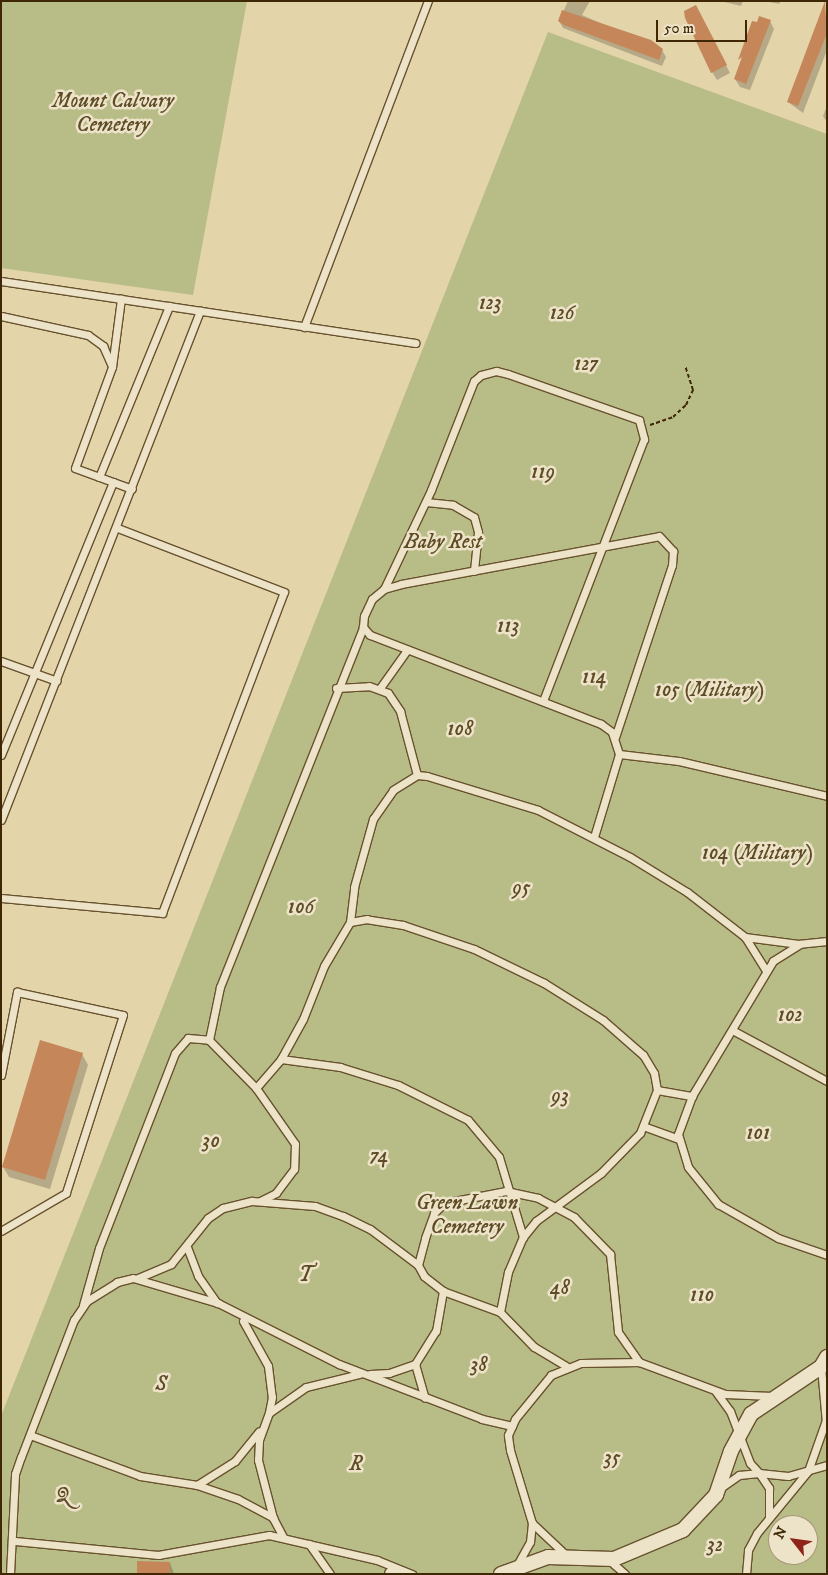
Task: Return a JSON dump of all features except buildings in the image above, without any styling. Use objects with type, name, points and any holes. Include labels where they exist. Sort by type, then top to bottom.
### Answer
[{"type":"street","points":[[501,1574],[548,1557],[609,1560],[657,1544],[683,1530],[716,1495],[739,1436],[752,1414],[772,1396],[824,1362]]},
{"type":"lane","points":[[304,327],[428,1]]},
{"type":"lane","points":[[1,281],[414,343]]},
{"type":"lane","points":[[121,299],[112,366],[75,468],[132,489]]},
{"type":"lane","points":[[100,477],[169,306]]},
{"type":"lane","points":[[1,820],[117,528],[200,311]]},
{"type":"lane","points":[[1,316],[88,335],[103,346],[112,366]]},
{"type":"lane","points":[[209,1040],[220,987],[336,688],[363,627],[372,599],[384,589],[426,502],[474,381],[489,372],[508,374],[632,416],[644,429],[603,546],[543,701]]},
{"type":"lane","points":[[1,755],[113,482]]},
{"type":"lane","points":[[426,502],[453,504],[474,517],[478,532],[474,571]]},
{"type":"lane","points":[[1,898],[162,913],[284,592],[117,528]]},
{"type":"lane","points":[[384,589],[659,536],[673,551],[627,714],[615,737]]},
{"type":"lane","points":[[363,627],[407,650],[601,724],[615,737],[619,754],[594,837]]},
{"type":"lane","points":[[380,688],[407,650]]},
{"type":"lane","points":[[1,661],[57,681]]},
{"type":"lane","points":[[336,688],[380,688],[400,711],[417,776]]},
{"type":"lane","points":[[619,754],[679,761],[827,796]]},
{"type":"lane","points":[[256,1088],[281,1059],[304,1020],[324,966],[350,922],[354,887],[373,819],[393,790],[417,776],[498,795],[594,837],[687,892],[745,937],[766,971]]},
{"type":"lane","points":[[350,922],[367,919],[403,925],[474,949],[544,983],[603,1020],[638,1050],[654,1073],[657,1090],[643,1126],[601,1173],[556,1206],[524,1237],[508,1272],[500,1312]]},
{"type":"lane","points":[[745,937],[800,944],[827,941]]},
{"type":"lane","points":[[800,944],[783,952],[766,971],[734,1031],[692,1096],[678,1139],[688,1167],[718,1204],[778,1238],[827,1255]]},
{"type":"lane","points":[[1,1075],[17,992],[123,1015],[66,1193],[1,1231]]},
{"type":"lane","points":[[734,1031],[827,1081]]},
{"type":"lane","points":[[10,1574],[15,1541],[16,1474],[61,1346],[82,1309],[99,1248],[175,1053],[188,1038],[209,1040],[256,1088],[295,1144],[297,1158],[287,1182],[260,1201]]},
{"type":"lane","points":[[281,1059],[340,1067],[398,1085],[450,1108],[492,1145],[506,1191],[520,1214],[524,1237]]},
{"type":"lane","points":[[657,1090],[692,1096]]},
{"type":"lane","points":[[643,1126],[678,1139]]},
{"type":"lane","points":[[418,1265],[432,1218],[444,1203],[506,1191],[556,1206],[587,1228],[610,1254],[618,1332],[639,1362]]},
{"type":"lane","points":[[82,1309],[102,1289],[133,1278],[160,1272],[187,1247],[198,1227],[223,1208],[260,1201],[315,1206],[343,1216],[370,1229],[418,1265],[443,1291],[500,1312],[523,1337],[566,1366]]},
{"type":"lane","points":[[187,1247],[198,1276],[218,1303]]},
{"type":"lane","points":[[133,1278],[218,1303],[242,1319],[365,1374],[426,1398],[512,1426]]},
{"type":"lane","points":[[269,1413],[306,1388],[347,1373],[389,1373],[415,1364],[436,1332],[443,1291]]},
{"type":"lane","points":[[197,1485],[235,1461],[262,1427],[269,1413],[272,1397],[268,1366],[242,1319]]},
{"type":"lane","points":[[516,1567],[530,1542],[532,1523],[513,1470],[508,1435],[538,1387],[566,1366],[639,1362],[738,1396],[772,1396]]},
{"type":"lane","points":[[771,1515],[808,1471],[826,1423],[824,1362]]},
{"type":"lane","points":[[415,1364],[426,1398]]},
{"type":"lane","points":[[714,1389],[725,1401],[739,1436],[769,1488],[769,1515]]},
{"type":"lane","points":[[262,1427],[258,1460],[273,1518],[283,1537]]},
{"type":"lane","points":[[30,1435],[140,1476],[197,1485],[238,1499],[273,1518]]},
{"type":"lane","points":[[716,1495],[730,1479],[760,1473],[788,1476],[827,1466]]},
{"type":"lane","points":[[746,1574],[748,1550],[768,1519]]},
{"type":"lane","points":[[532,1523],[568,1557]]},
{"type":"lane","points":[[15,1541],[158,1555],[269,1536],[283,1537],[412,1574]]},
{"type":"lane","points":[[309,1544],[330,1574]]},
{"type":"lane","points":[[609,1560],[625,1574]]},
{"type":"path","points":[[644,429],[673,417],[686,405],[693,390],[685,365]]},
{"type":"green space","name":"Mount Calvary Cemetery","points":[[1,1],[247,1],[193,295],[1,268]]},
{"type":"green space","name":"Green Lawn Cemetery","points":[[548,32],[827,134],[827,1574],[1,1574],[1,1416]]},
{"type":"park label","name":"123","points":[[490,303]]},
{"type":"park label","name":"126","points":[[562,313]]},
{"type":"park label","name":"127","points":[[586,364]]},
{"type":"park label","name":"119","points":[[543,472]]},
{"type":"park label","name":"Baby Rest","points":[[443,542]]},
{"type":"park label","name":"113","points":[[508,626]]},
{"type":"park label","name":"114","points":[[594,677]]},
{"type":"park label","name":"105 (Military)","points":[[709,690]]},
{"type":"park label","name":"108","points":[[460,729]]},
{"type":"park label","name":"104 (Military)","points":[[757,853]]},
{"type":"park label","name":"95","points":[[521,888]]},
{"type":"park label","name":"106","points":[[301,907]]},
{"type":"park label","name":"102","points":[[790,1015]]},
{"type":"park label","name":"93","points":[[560,1096]]},
{"type":"park label","name":"101","points":[[758,1133]]},
{"type":"park label","name":"30","points":[[211,1141]]},
{"type":"park label","name":"74","points":[[379,1156]]},
{"type":"park label","name":"T","points":[[305,1275]]},
{"type":"park label","name":"48","points":[[560,1288]]},
{"type":"park label","name":"110","points":[[702,1295]]},
{"type":"park label","name":"38","points":[[479,1365]]},
{"type":"park label","name":"S","points":[[161,1384]]},
{"type":"park label","name":"35","points":[[612,1458]]},
{"type":"park label","name":"R","points":[[356,1464]]},
{"type":"park label","name":"Q","points":[[62,1496]]},
{"type":"park label","name":"32","points":[[715,1545]]}]
